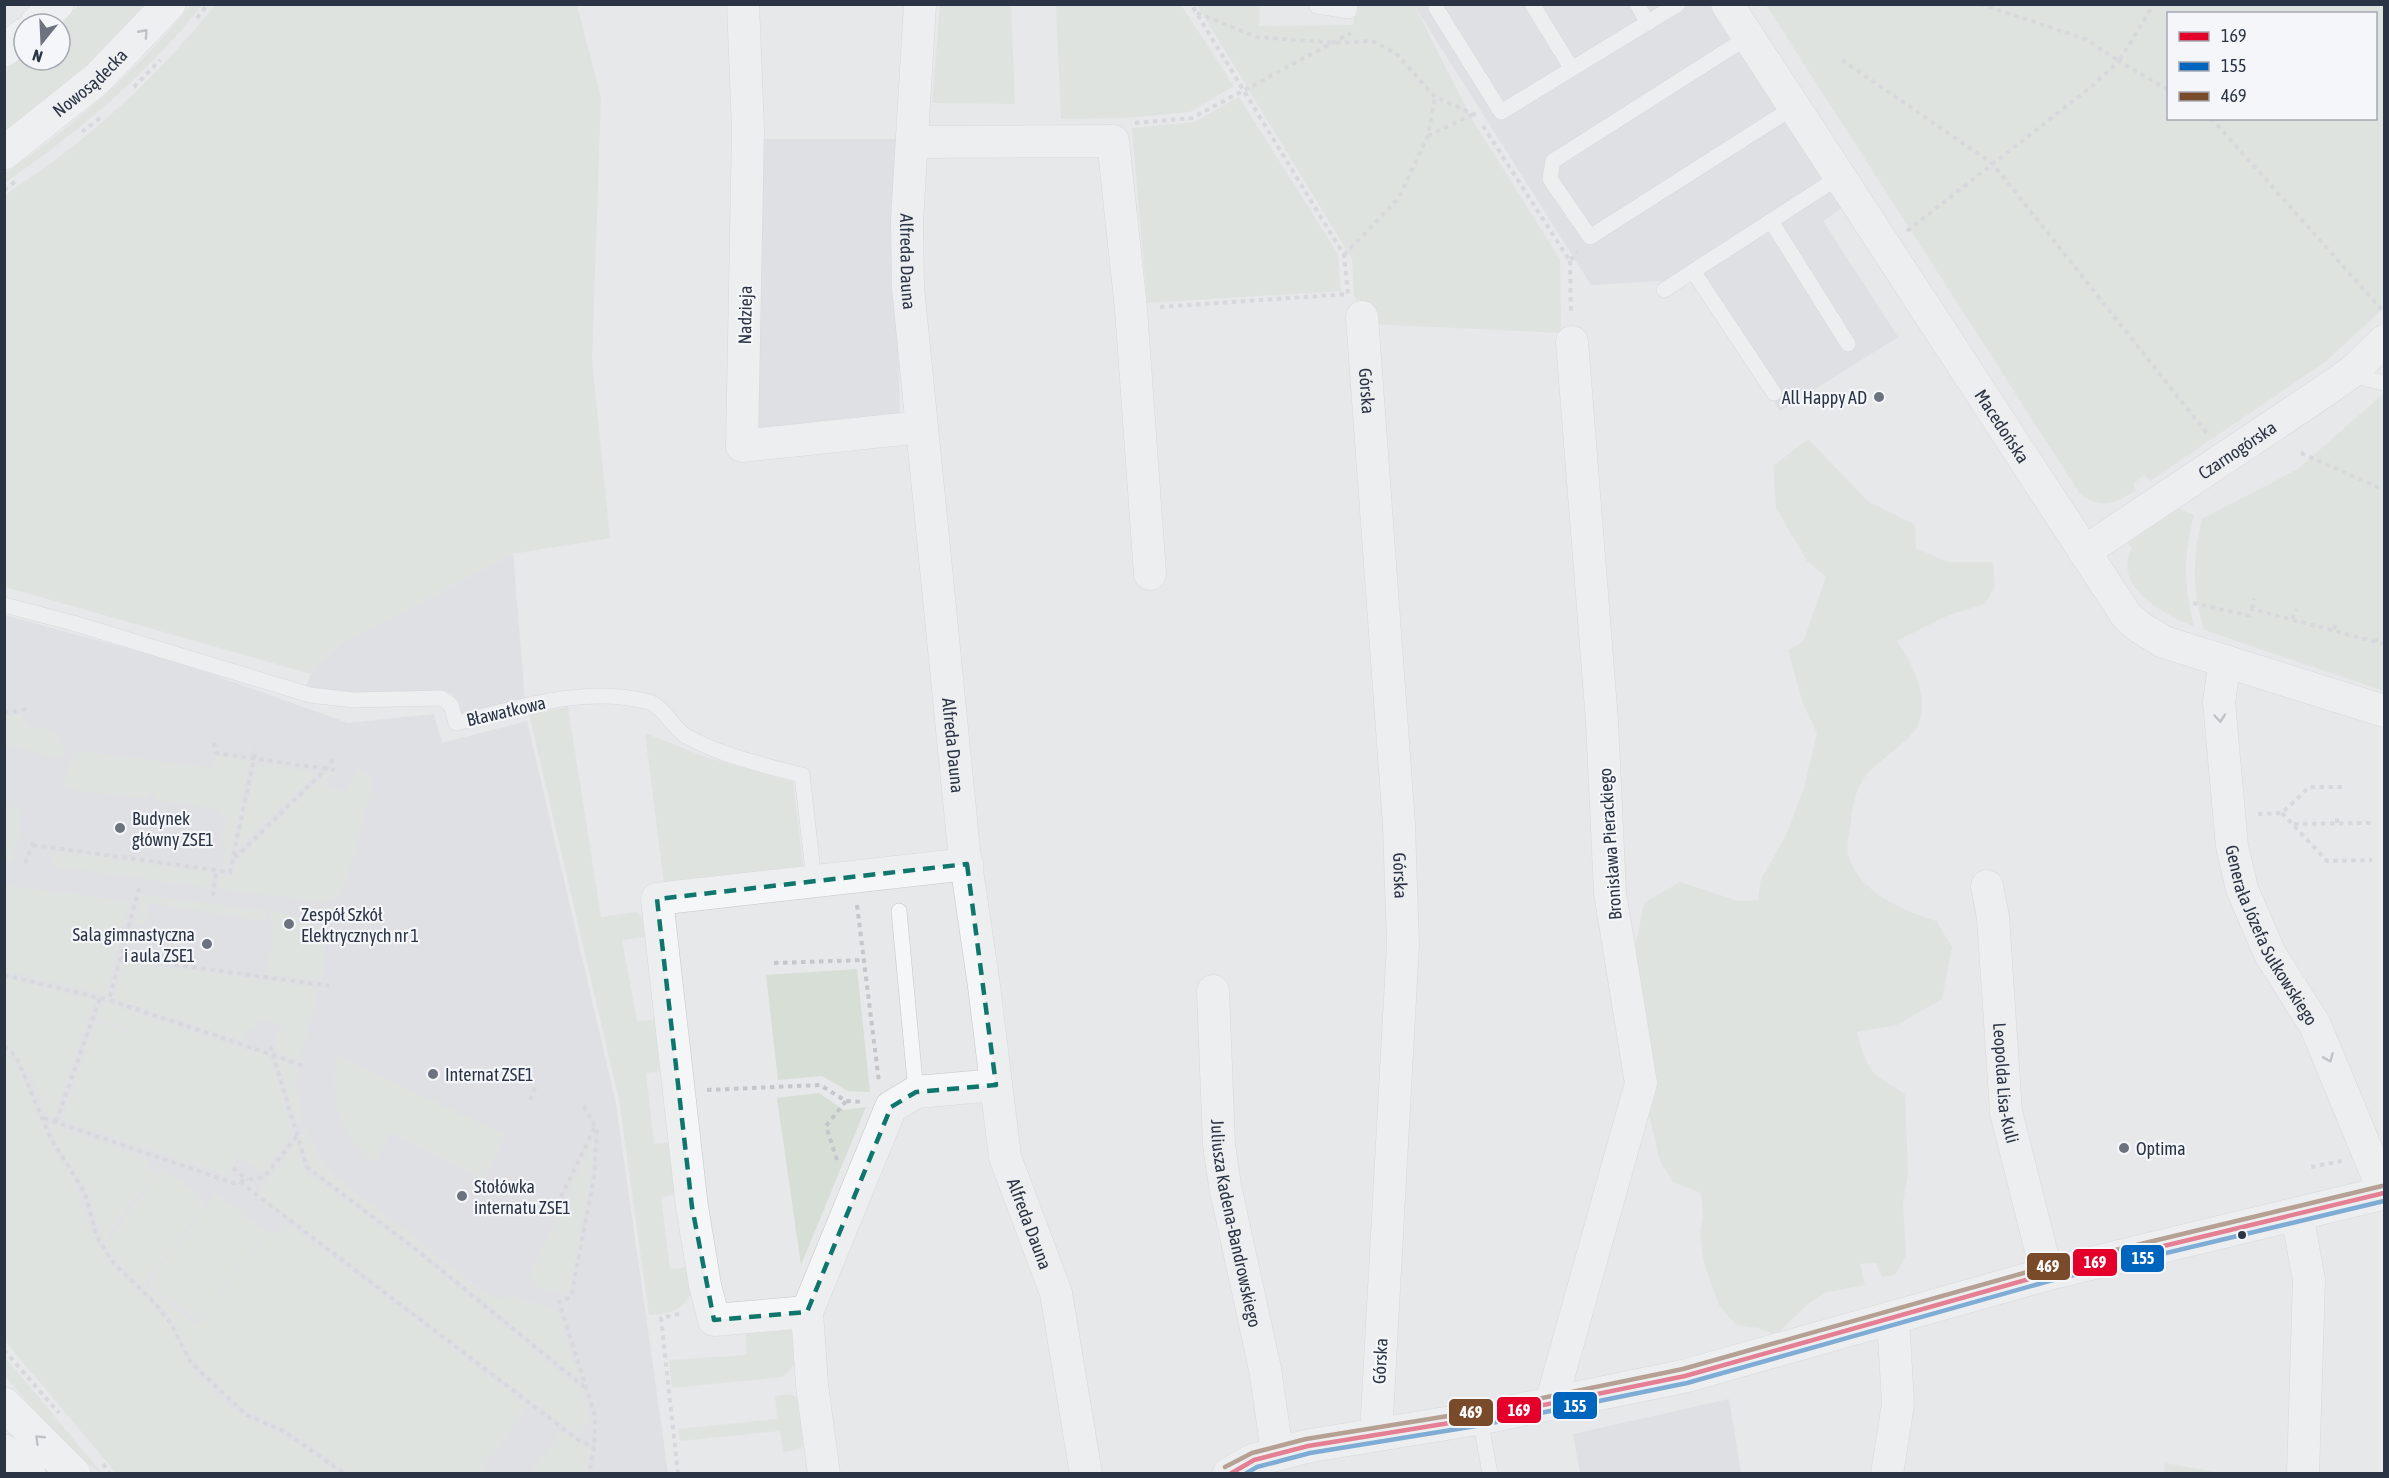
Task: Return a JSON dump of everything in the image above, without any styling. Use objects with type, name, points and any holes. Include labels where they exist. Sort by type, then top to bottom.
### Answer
[{"type":"main road","name":"Nowosądecka","points":[[4,153],[98,79],[169,4]]},
{"type":"main road","points":[[4,1404],[74,1473]]},
{"type":"main road","points":[[4,1450],[29,1473]]},
{"type":"street","name":"Nadzieja","points":[[743,4],[748,129],[742,446],[921,427]]},
{"type":"street","name":"Alfreda Dauna","points":[[920,4],[907,250],[921,427],[967,864],[1005,1157],[1056,1293],[1086,1473]]},
{"type":"street","name":"Macedońska","points":[[1727,4],[2116,601],[2139,627],[2164,642],[2385,711]]},
{"type":"street","points":[[913,142],[1113,141],[1131,309],[1150,574]]},
{"type":"street","name":"Górska","points":[[1362,317],[1399,825],[1402,944],[1377,1416],[1380,1434]]},
{"type":"street","name":"Czarnogórska","points":[[2084,552],[2353,371],[2385,341]]},
{"type":"street","name":"Bronisława Pierackiego","points":[[1551,1403],[1641,1083],[1610,893],[1602,721],[1572,342]]},
{"type":"street","name":"Generała Józefa Sułkowskiego","points":[[2226,661],[2219,702],[2232,846],[2242,889],[2270,954],[2315,1025],[2385,1193]]},
{"type":"street","points":[[807,1312],[714,1320],[713,1307],[705,1285],[692,1207],[657,899],[967,864]]},
{"type":"street","name":"Leopolda Lisa-Kuli","points":[[1987,886],[1993,917],[2006,1112],[2047,1274]]},
{"type":"street","name":"Juliusza Kadena-Bandrowskiego","points":[[1214,991],[1219,1145],[1225,1186],[1265,1369],[1277,1452]]},
{"type":"street","points":[[824,1473],[815,1408],[807,1312],[891,1107],[915,1092],[996,1085]]},
{"type":"street","points":[[1229,1473],[1254,1460],[1277,1452],[1479,1418],[1685,1376],[2047,1274],[2385,1193]]},
{"type":"street","points":[[2297,1214],[2308,1280],[2303,1473]]},
{"type":"street","points":[[1887,1473],[1898,1404],[1893,1318]]},
{"type":"lane","points":[[1317,6],[1349,11],[1350,4]]},
{"type":"lane","points":[[1532,4],[1572,69]]},
{"type":"lane","points":[[1637,4],[1648,23]]},
{"type":"lane","points":[[1436,8],[1501,112],[1678,4]]},
{"type":"lane","points":[[1749,37],[1553,161],[1550,179],[1590,237],[1794,106]]},
{"type":"lane","points":[[1664,290],[1839,177]]},
{"type":"lane","points":[[1771,221],[1848,345]]},
{"type":"lane","points":[[1693,271],[1774,393]]},
{"type":"lane","points":[[2353,371],[2363,378],[2385,383]]},
{"type":"lane","name":"Bławatkowa","points":[[4,606],[73,623],[310,694],[353,700],[441,698],[451,705],[456,723],[563,698],[600,696],[651,703],[684,735],[749,762],[802,775],[814,880]]},
{"type":"lane","points":[[899,911],[915,1092]]},
{"type":"lane","points":[[1479,1418],[1490,1473]]},
{"type":"path","points":[[1131,309],[1348,294],[1344,255],[1191,4]]},
{"type":"path","points":[[1980,4],[2085,39],[2167,89]]},
{"type":"path","points":[[1900,235],[2091,87],[2119,61],[2154,5]]},
{"type":"path","points":[[1196,12],[1257,37],[1336,43],[1372,41],[1396,53],[1435,97],[1475,113],[1570,261],[1572,342]]},
{"type":"path","points":[[1113,141],[1127,124],[1192,118],[1241,89],[1336,43],[1356,30]]},
{"type":"path","points":[[1842,60],[1993,164],[2225,458]]},
{"type":"path","points":[[1344,255],[1398,199],[1428,136],[1435,97]]},
{"type":"path","points":[[1428,136],[1475,113],[1501,112]]},
{"type":"path","points":[[2213,120],[2385,312]]},
{"type":"path","points":[[1570,261],[1590,237]]},
{"type":"path","points":[[2301,453],[2385,490]]},
{"type":"path","points":[[2193,603],[2250,616],[2254,598]]},
{"type":"path","points":[[2252,609],[2385,644]]},
{"type":"path","points":[[2292,619],[2296,609]]},
{"type":"path","points":[[2334,629],[2337,620]]},
{"type":"path","points":[[2376,642],[2378,633]]},
{"type":"path","points":[[4,713],[27,709]]},
{"type":"path","points":[[213,743],[216,753],[335,770]]},
{"type":"path","points":[[25,863],[34,843],[230,872],[256,749]]},
{"type":"path","points":[[234,856],[237,856],[325,770],[336,756]]},
{"type":"path","points":[[2342,787],[2309,787],[2282,813],[2327,861],[2372,860]]},
{"type":"path","points":[[2337,814],[2337,823]]},
{"type":"path","points":[[2294,824],[2371,823]]},
{"type":"path","points":[[213,896],[216,871]]},
{"type":"path","points":[[854,877],[879,1086]]},
{"type":"path","points":[[109,1000],[139,888]]},
{"type":"path","points":[[129,930],[147,932]]},
{"type":"path","points":[[121,957],[329,986]]},
{"type":"path","points":[[774,963],[865,960]]},
{"type":"path","points":[[4,975],[109,1000],[306,1067]]},
{"type":"path","points":[[56,1122],[100,998]]},
{"type":"path","points":[[4,1046],[15,1056],[44,1118],[50,1137],[85,1193],[96,1235],[114,1264],[155,1303],[166,1317],[191,1363],[247,1415],[285,1432],[345,1473]]},
{"type":"path","points":[[270,1046],[307,1167],[418,1251],[587,1389]]},
{"type":"path","points":[[530,1100],[537,1083]]},
{"type":"path","points":[[706,1090],[820,1084],[846,1101],[825,1126],[838,1164]]},
{"type":"path","points":[[584,1106],[597,1130],[594,1178],[571,1297],[559,1302],[595,1416],[594,1448],[589,1473]]},
{"type":"path","points":[[44,1118],[234,1183],[264,1177],[297,1136]]},
{"type":"path","points":[[553,1213],[595,1126]]},
{"type":"path","points":[[2311,1167],[2342,1161]]},
{"type":"path","points":[[233,1168],[248,1180]]},
{"type":"path","points":[[240,1182],[567,1432],[594,1448]]},
{"type":"path","points":[[678,1473],[661,1318],[713,1307]]},
{"type":"highlighted area","points":[[967,864],[996,1085],[916,1092],[891,1107],[807,1312],[714,1320],[692,1207],[657,899]]},
{"type":"shaded area","points":[[192,4],[202,5],[181,31],[135,79],[59,144],[5,183],[5,173],[56,136],[104,96],[149,52]]},
{"type":"shaded area","points":[[79,5],[150,5],[112,46],[5,135],[4,71],[12,65],[12,72],[72,72],[72,12]]},
{"type":"shaded area","points":[[215,5],[577,5],[601,98],[592,360],[610,538],[513,554],[340,644],[311,674],[5,587],[5,195],[63,154],[118,109],[168,59]]},
{"type":"shaded area","points":[[940,5],[1011,5],[1015,104],[932,103]]},
{"type":"shaded area","points":[[1056,5],[1181,5],[1234,86],[1190,112],[1127,118],[1061,119]]},
{"type":"shaded area","points":[[1197,5],[1260,5],[1259,26],[1353,25],[1356,5],[1414,5],[1473,121],[1560,259],[1561,333],[1369,324],[1354,296],[1352,259]]},
{"type":"shaded area","points":[[1414,5],[1710,5],[1842,208],[1823,221],[1898,337],[1780,411],[1693,279],[1591,285]]},
{"type":"shaded area","points":[[1766,5],[2384,5],[2384,308],[2325,362],[2150,481],[2144,475],[2133,484],[2136,490],[2129,495],[2109,503],[2088,499],[2080,494]]},
{"type":"shaded area","points":[[1239,97],[1338,254],[1341,291],[1147,303],[1132,128],[1194,122]]},
{"type":"shaded area","points":[[758,139],[903,139],[895,249],[900,416],[743,430]]},
{"type":"shaded area","points":[[2384,393],[2384,691],[2204,630],[2195,588],[2195,561],[2202,519],[2298,469]]},
{"type":"shaded area","points":[[1808,439],[1869,502],[1915,525],[1916,548],[1947,562],[1993,562],[1995,586],[1985,604],[1949,615],[1897,641],[1914,670],[1918,682],[1921,693],[1921,716],[1913,733],[1861,782],[1853,805],[1848,838],[1848,854],[1861,879],[1883,898],[1936,921],[1952,947],[1942,999],[1897,1025],[1857,1032],[1864,1055],[1872,1070],[1884,1081],[1905,1094],[1908,1174],[1903,1202],[1906,1256],[1895,1275],[1882,1277],[1876,1263],[1860,1264],[1865,1285],[1824,1293],[1806,1306],[1776,1335],[1758,1328],[1736,1325],[1719,1305],[1704,1263],[1700,1234],[1703,1217],[1701,1193],[1673,1182],[1660,1161],[1648,1110],[1635,948],[1644,903],[1680,882],[1738,901],[1758,900],[1761,879],[1787,833],[1804,788],[1817,733],[1803,704],[1788,650],[1803,642],[1826,577],[1807,561],[1776,508],[1773,466]]},
{"type":"shaded area","points":[[2176,507],[2194,515],[2188,544],[2186,571],[2188,598],[2194,627],[2169,615],[2144,598],[2129,575],[2127,562],[2132,548],[2128,543]]},
{"type":"shaded area","points":[[513,554],[525,700],[459,714],[452,693],[338,697],[305,688],[311,674],[340,644]]},
{"type":"shaded area","name":"Zespół Szkół Elektrycznych nr 1","points":[[4,615],[174,661],[348,723],[434,714],[442,743],[527,721],[616,1104],[668,1473],[204,1473],[5,1278]]},
{"type":"shaded area","points":[[568,707],[601,917],[637,912],[646,920],[651,936],[622,940],[637,1021],[661,1019],[665,1071],[646,1073],[654,1144],[673,1142],[679,1194],[661,1197],[670,1269],[687,1267],[692,1291],[680,1307],[663,1314],[649,1315],[619,1100],[529,714]]},
{"type":"shaded area","points":[[20,714],[29,727],[54,730],[66,748],[62,759],[5,744],[5,717]]},
{"type":"shaded area","points":[[645,733],[703,756],[793,782],[803,867],[664,884]]},
{"type":"shaded area","points":[[74,750],[213,768],[216,756],[250,761],[227,870],[222,869],[226,844],[221,843],[226,816],[220,814],[221,810],[155,800],[155,795],[148,793],[146,799],[68,789],[63,784]]},
{"type":"shaded area","points":[[257,764],[319,772],[235,851]]},
{"type":"shaded area","points":[[358,770],[371,777],[372,786],[347,881],[338,896],[322,902],[217,889],[219,875],[232,877],[236,861],[328,772],[334,772],[325,788],[346,791]]},
{"type":"shaded area","points":[[5,805],[22,810],[18,839],[11,855],[14,857],[12,862],[5,861]]},
{"type":"shaded area","points":[[50,850],[213,873],[210,888],[53,866]]},
{"type":"shaded area","points":[[5,885],[130,901],[106,995],[5,971]]},
{"type":"shaded area","points":[[141,894],[266,911],[264,921],[148,903],[145,925],[135,922]]},
{"type":"shaded area","points":[[270,911],[300,918],[318,931],[325,951],[321,981],[268,974],[274,922],[269,921]]},
{"type":"shaded area","points":[[123,961],[319,988],[300,1061],[277,1053],[275,1041],[281,1026],[259,1018],[254,1031],[248,1030],[245,1042],[114,999]]},
{"type":"shaded area","points":[[857,969],[870,1092],[848,1091],[822,1076],[778,1080],[766,975]]},
{"type":"shaded area","points":[[5,978],[95,1000],[55,1117],[46,1114],[31,1077],[5,1043]]},
{"type":"shaded area","points":[[102,1002],[270,1057],[293,1133],[263,1173],[238,1155],[230,1176],[62,1120],[95,1021],[196,1055],[96,1019]]},
{"type":"shaded area","points":[[4,1051],[23,1075],[53,1149],[73,1177],[96,1240],[109,1261],[169,1324],[191,1367],[231,1408],[300,1445],[339,1473],[116,1473],[5,1341]]},
{"type":"shaded area","points":[[338,1055],[506,1136],[485,1179],[390,1133],[375,1163],[363,1153],[353,1141],[339,1115],[334,1086]]},
{"type":"shaded area","points":[[277,1060],[298,1067],[296,1086],[303,1120],[298,1126]]},
{"type":"shaded area","points":[[819,1093],[844,1110],[866,1107],[801,1265],[777,1098]]},
{"type":"shaded area","points":[[48,1124],[155,1161],[146,1163],[148,1171],[153,1170],[158,1163],[161,1165],[106,1237],[148,1269],[110,1238],[162,1167],[202,1197],[198,1203],[202,1199],[206,1203],[145,1284],[197,1325],[270,1229],[275,1234],[285,1221],[529,1406],[479,1473],[350,1473],[278,1424],[248,1412],[228,1398],[198,1366],[186,1349],[169,1315],[120,1265],[105,1245],[86,1189],[57,1144]]},
{"type":"shaded area","points":[[306,1130],[320,1158],[332,1174],[485,1293],[496,1298],[511,1296],[557,1310],[581,1381],[431,1258],[309,1166],[300,1137]]},
{"type":"shaded area","points":[[594,1139],[591,1178],[569,1296],[538,1289],[529,1275]]},
{"type":"shaded area","points":[[296,1143],[304,1169],[419,1255],[583,1391],[591,1420],[578,1436],[257,1194]]},
{"type":"shaded area","points":[[216,1193],[266,1231],[198,1321],[148,1284]]},
{"type":"shaded area","points":[[787,1326],[794,1331],[796,1363],[783,1377],[672,1388],[669,1360],[747,1355],[745,1328]]},
{"type":"shaded area","points":[[5,1357],[102,1473],[68,1445],[12,1384],[4,1372]]},
{"type":"shaded area","points":[[789,1394],[803,1400],[807,1443],[800,1449],[783,1452],[780,1431],[680,1441],[678,1429],[777,1419],[775,1396]]},
{"type":"shaded area","points":[[1729,1399],[1741,1473],[1580,1473],[1573,1434]]},
{"type":"shaded area","points":[[562,1431],[591,1452],[584,1473],[530,1473]]},
{"type":"shaded area","points":[[2165,1463],[2223,1473],[2164,1473]]},
{"type":"transit line","name":"469","points":[[1225,1467],[1252,1453],[1306,1439],[1479,1411],[1683,1369],[2045,1267],[2382,1186]]},
{"type":"transit line","name":"169","points":[[1230,1474],[1254,1460],[1308,1446],[1480,1418],[1685,1376],[2047,1274],[2384,1193]]},
{"type":"transit line","name":"155","points":[[1245,1474],[1257,1467],[1310,1453],[1482,1425],[1687,1383],[2049,1281],[2384,1201]]},
{"type":"place","name":"All Happy AD","points":[[1879,397]]},
{"type":"place","name":"Budynek główny ZSE1","points":[[120,828]]},
{"type":"place","name":"Zespół Szkół Elektrycznych nr 1","points":[[289,924]]},
{"type":"place","name":"Sala gimnastyczna i aula ZSE1","points":[[207,944]]},
{"type":"place","name":"Internat ZSE1","points":[[433,1074]]},
{"type":"place","name":"Optima","points":[[2124,1148]]},
{"type":"place","name":"Stołówka internatu ZSE1","points":[[462,1196]]}]
